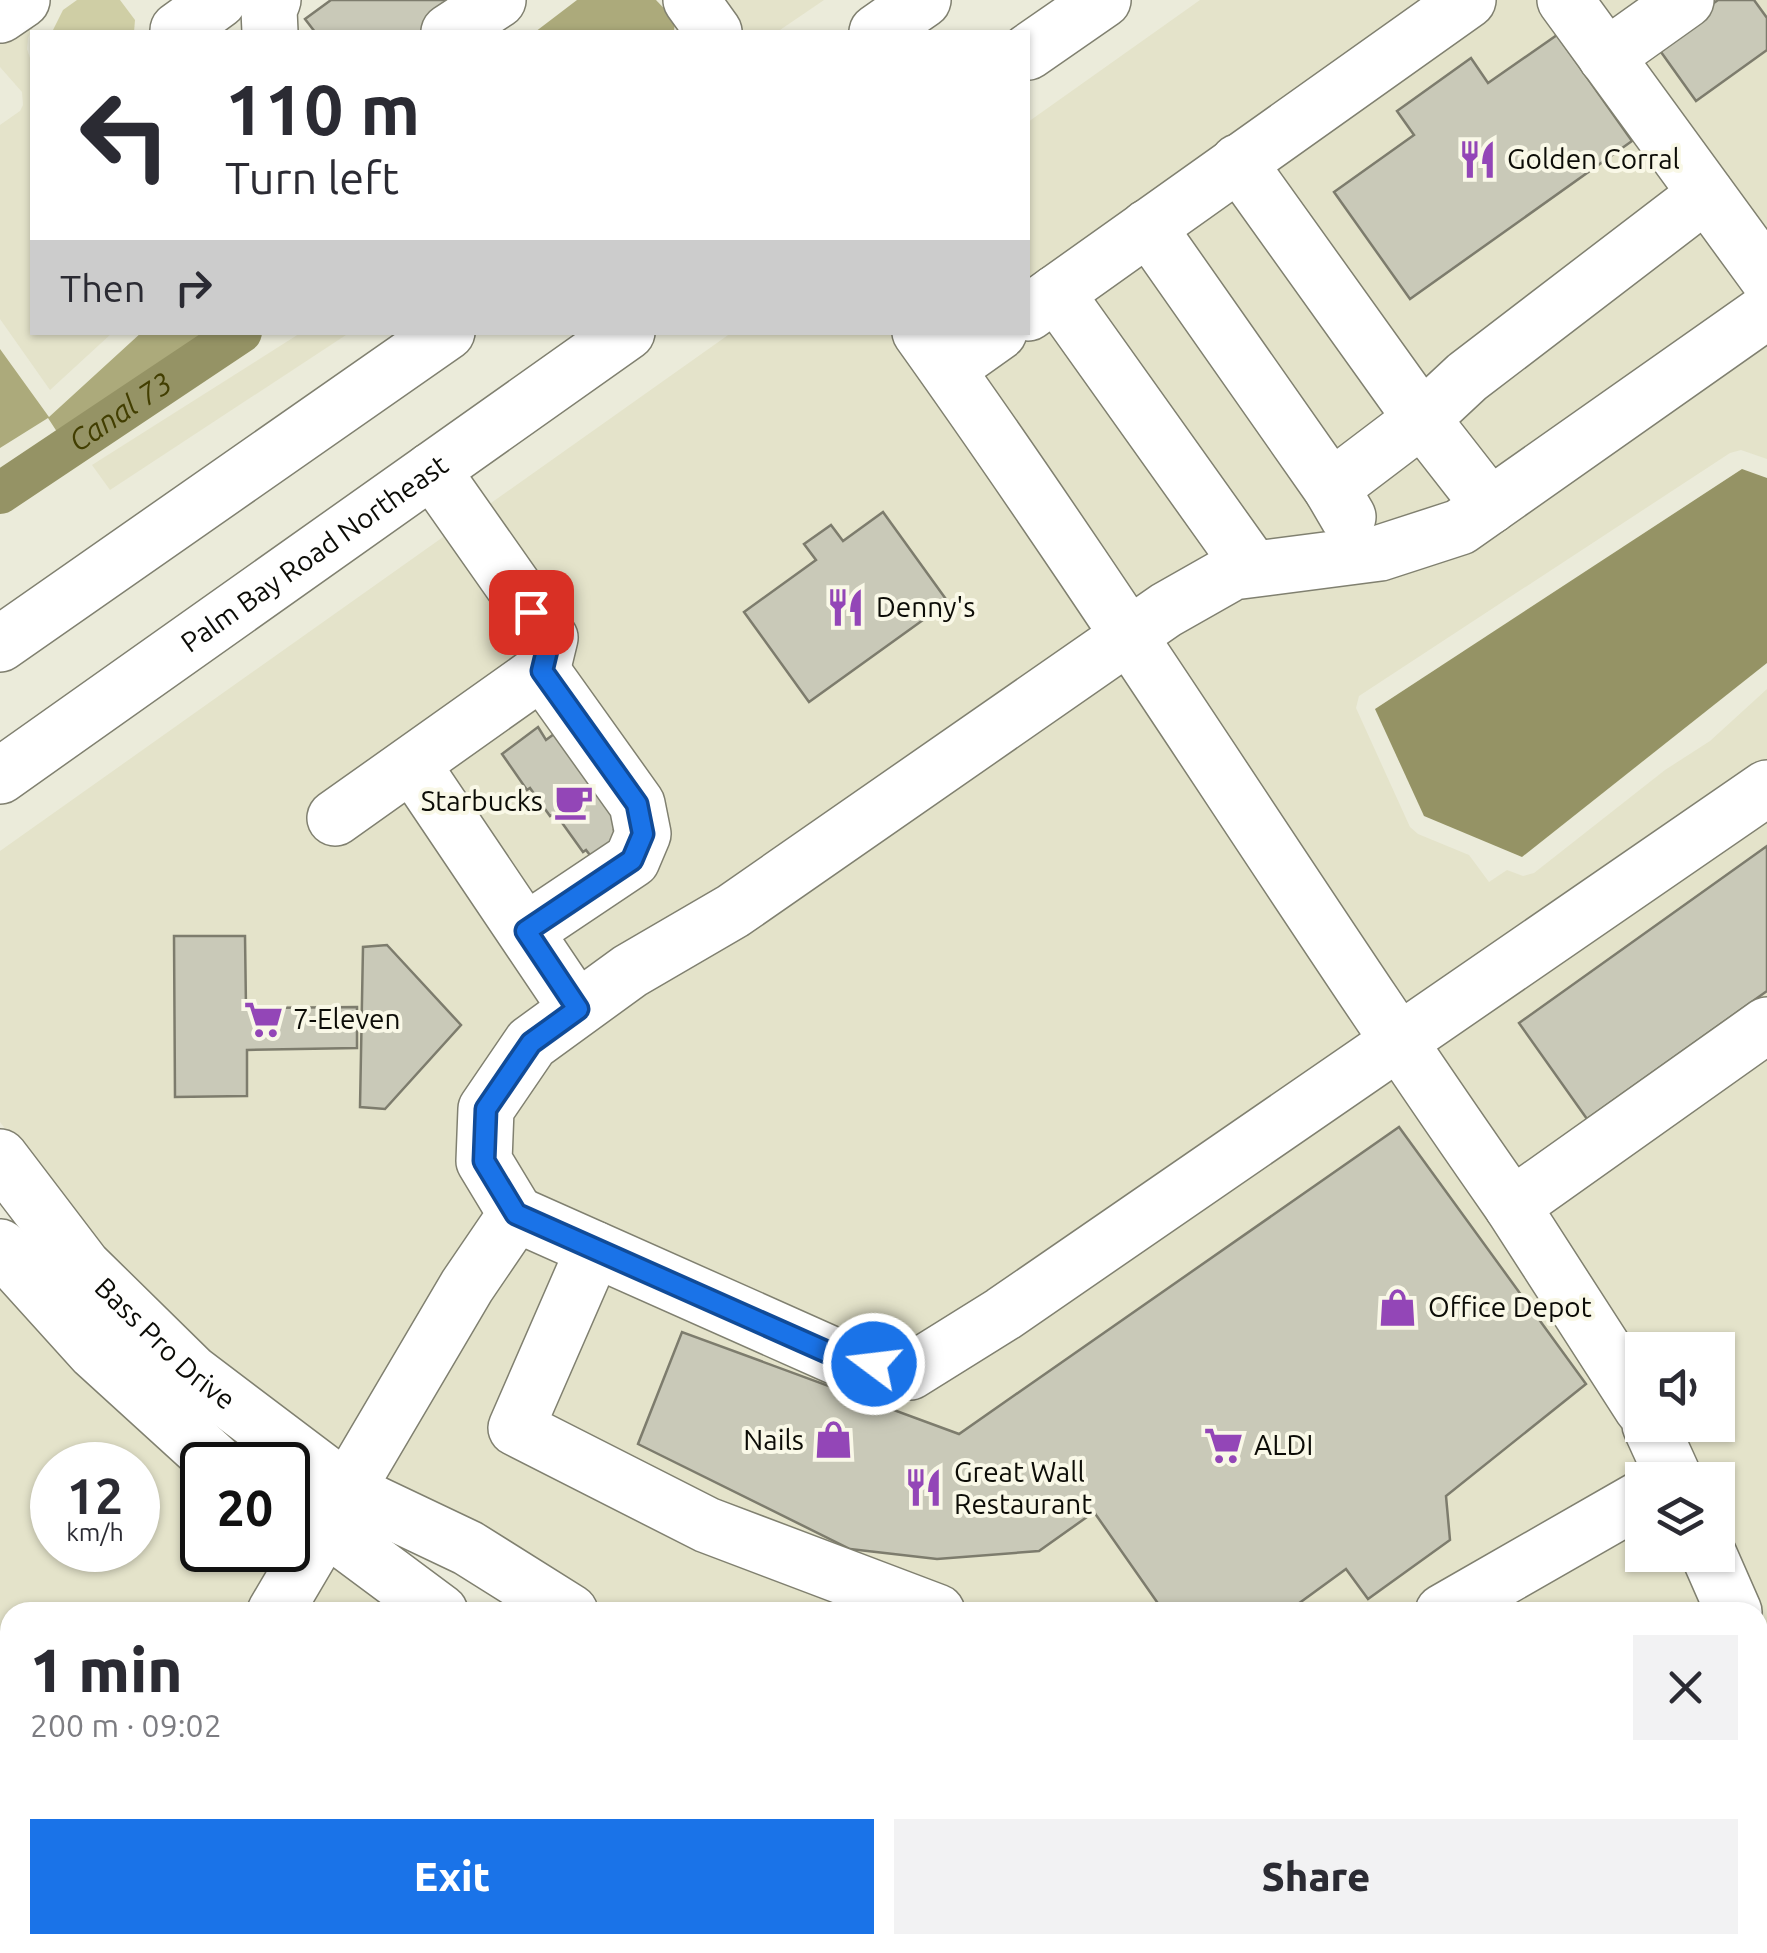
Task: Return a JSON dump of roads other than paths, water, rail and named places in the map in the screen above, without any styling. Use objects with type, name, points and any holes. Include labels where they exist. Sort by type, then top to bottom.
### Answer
[{"type":"main road","points":[[0,15],[22,0]]},
{"type":"main road","points":[[178,30],[219,0]]},
{"type":"main road","points":[[270,30],[273,0]]},
{"type":"main road","points":[[452,30],[498,0]]},
{"type":"main road","points":[[488,30],[532,0]]},
{"type":"main road","points":[[691,0],[713,30]]},
{"type":"main road","points":[[880,30],[924,0]]},
{"type":"main road","points":[[1030,51],[1103,0]]},
{"type":"main road","points":[[1252,568],[1042,303],[1468,0]]},
{"type":"main road","points":[[1565,0],[1767,277]]},
{"type":"main road","points":[[1606,56],[1686,0]]},
{"type":"main road","points":[[1238,162],[1422,419],[1490,506]]},
{"type":"main road","points":[[1332,488],[1422,419],[1466,377],[1706,194]]},
{"type":"main road","points":[[1148,227],[1332,488],[1369,554]]},
{"type":"main road","points":[[1767,311],[1460,527],[1369,554],[1232,572],[1166,610],[733,911],[630,971],[531,1043],[486,1109],[484,1161],[516,1214],[838,1357],[910,1372],[990,1323],[1767,788]]},
{"type":"main road","points":[[0,644],[443,335]]},
{"type":"main road","name":"Palm Bay Road Northeast","points":[[0,776],[624,335]]},
{"type":"main road","points":[[989,335],[934,351],[1129,636],[1397,1042],[1512,1206],[1625,1382]]},
{"type":"main road","points":[[336,818],[542,671],[550,638],[432,470]]},
{"type":"main road","points":[[526,931],[632,860],[643,834],[637,804],[542,671]]},
{"type":"main road","points":[[412,764],[578,1009]]},
{"type":"main road","points":[[1512,1206],[1767,1024]]},
{"type":"main road","name":"Bass Pro Drive","points":[[0,1157],[83,1266],[192,1373],[321,1510],[428,1602]]},
{"type":"main road","points":[[280,1602],[321,1510],[516,1214]]},
{"type":"main road","name":"Bass Pro Drive","points":[[0,1247],[96,1352],[193,1442]]},
{"type":"main road","points":[[594,1248],[516,1428],[707,1525],[911,1602]]},
{"type":"main road","points":[[1460,1602],[1625,1508]]},
{"type":"main road","name":"Bass Pro Drive","points":[[321,1510],[468,1548],[554,1602]]},
{"type":"main road","points":[[1717,1572],[1730,1602]]},
{"type":"waterway","name":"Canal 73","points":[[0,493],[237,335]]},
{"type":"place","name":"Golden Corral","points":[[1477,159]]},
{"type":"place","name":"Denny's","points":[[846,607]]},
{"type":"place","name":"Starbucks","points":[[573,801]]},
{"type":"place","name":"7-Eleven","points":[[263,1019]]},
{"type":"place","name":"Office Depot","points":[[1398,1307]]},
{"type":"place","name":"Nails","points":[[834,1440]]},
{"type":"place","name":"ALDI","points":[[1224,1445]]},
{"type":"place","name":"Great Wall Restaurant","points":[[924,1488]]}]
